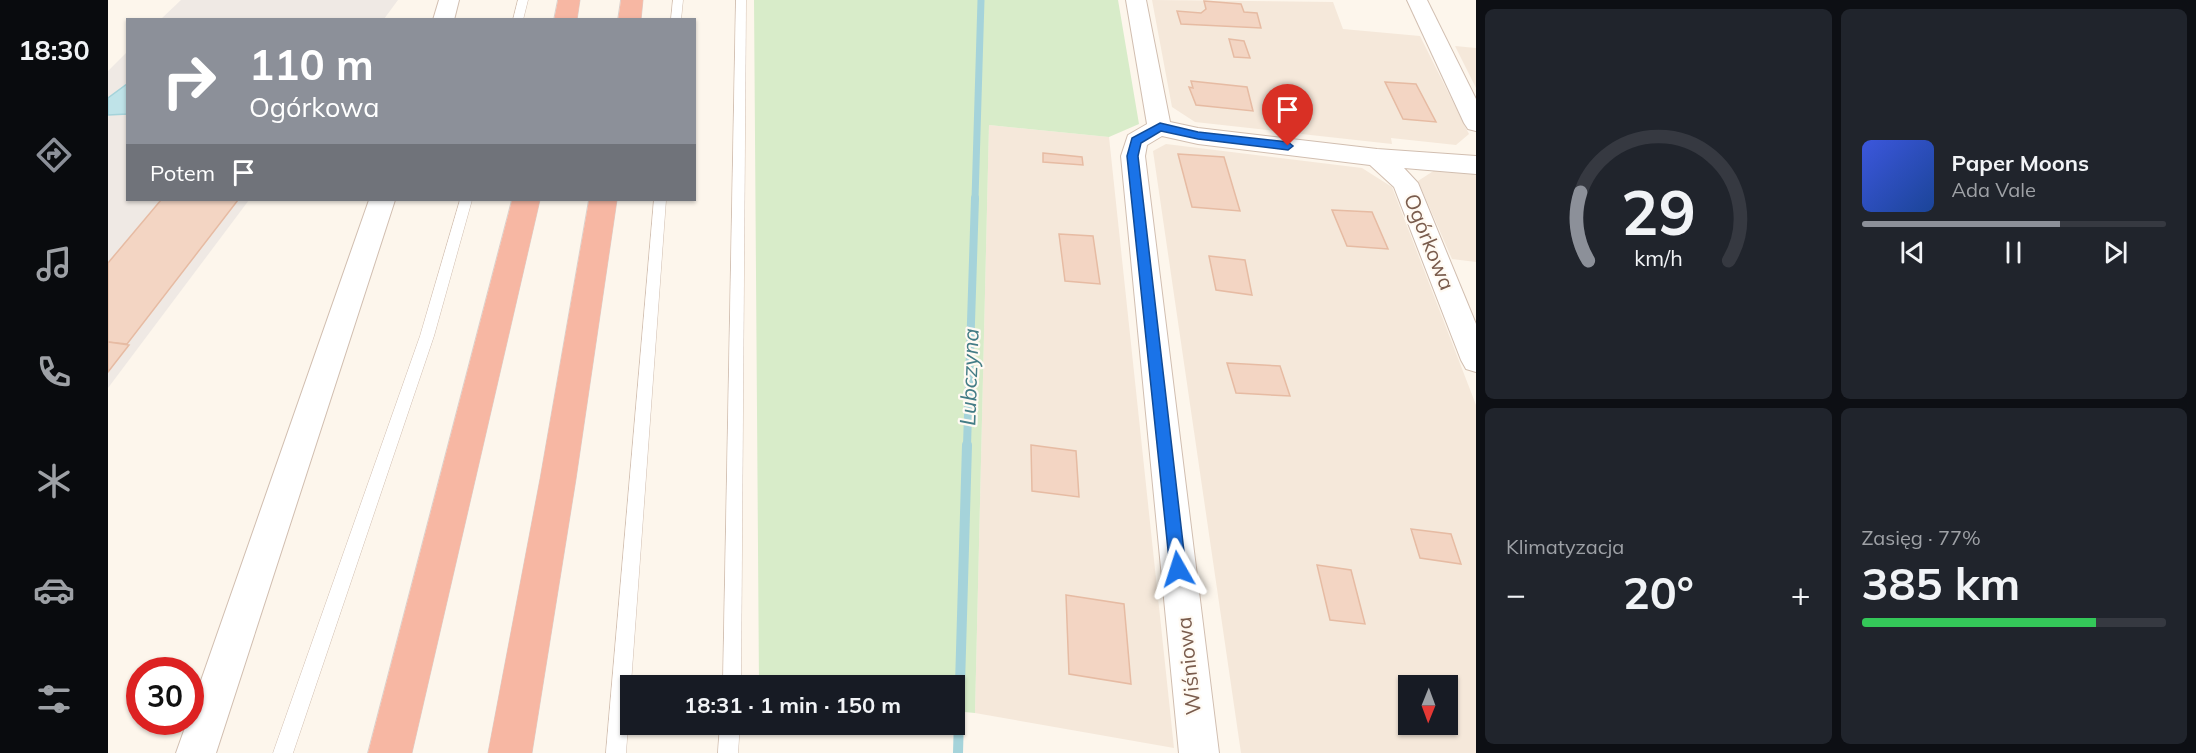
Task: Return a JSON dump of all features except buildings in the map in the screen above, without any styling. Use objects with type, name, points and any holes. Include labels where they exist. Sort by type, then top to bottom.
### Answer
[{"type":"highway","points":[[565,18],[569,0]]},
{"type":"highway","points":[[629,18],[632,0]]},
{"type":"highway","points":[[390,753],[526,201]]},
{"type":"highway","points":[[510,753],[560,468],[603,201]]},
{"type":"street","points":[[443,18],[449,0]]},
{"type":"street","points":[[1136,0],[1160,127],[1198,136],[1377,157],[1476,165]]},
{"type":"street","points":[[1417,0],[1476,123]]},
{"type":"street","name":"Wiśniowa","points":[[1160,127],[1136,141],[1132,156],[1199,753]]},
{"type":"street","name":"Ogórkowa","points":[[1377,157],[1405,183],[1476,360]]},
{"type":"street","points":[[196,753],[382,201]]},
{"type":"lane","points":[[518,18],[523,0]]},
{"type":"lane","points":[[676,18],[678,0]]},
{"type":"lane","points":[[732,675],[741,0]]},
{"type":"lane","points":[[283,753],[428,336],[466,201]]},
{"type":"lane","points":[[616,753],[660,201]]},
{"type":"lane","points":[[728,753],[729,735]]},
{"type":"shaded area","points":[[181,0],[398,0],[385,18],[162,18]]},
{"type":"shaded area","points":[[1152,0],[1333,2],[1343,29],[1420,36],[1469,134],[1456,145],[1391,138],[1392,144],[1195,122],[1172,107]]},
{"type":"shaded area","points":[[1455,46],[1476,48],[1476,88]]},
{"type":"shaded area","points":[[126,53],[126,201],[248,201],[108,388],[108,71]]},
{"type":"shaded area","points":[[989,125],[1109,137],[1174,748],[975,713]]},
{"type":"shaded area","points":[[1166,144],[1362,168],[1392,187],[1476,405],[1476,753],[1241,753],[1153,151]]},
{"type":"shaded area","points":[[1435,170],[1476,174],[1476,262],[1452,259],[1418,181]]},
{"type":"green space","points":[[754,0],[1118,0],[1139,124],[1109,137],[989,125],[975,713],[965,712],[965,675],[759,675]]},
{"type":"water","points":[[126,85],[126,114],[108,115],[108,98]]},
{"type":"waterway","name":"Lubczyna","points":[[975,199],[981,0]]},
{"type":"waterway","name":"Lubczyna","points":[[967,446],[975,198]]},
{"type":"waterway","name":"Lubczyna","points":[[958,753],[967,445]]},
{"type":"route","points":[[1178,569],[1132,156],[1136,141],[1160,127],[1198,136],[1288,146]]}]
